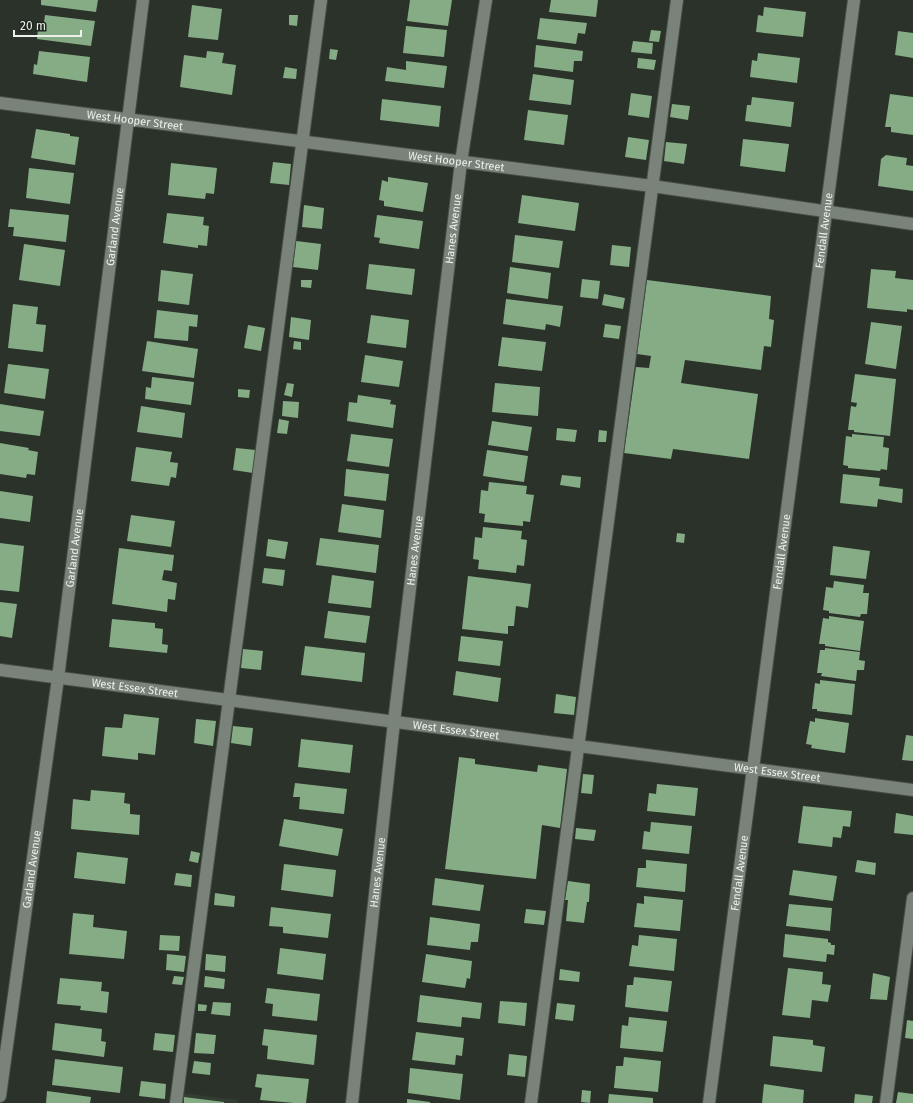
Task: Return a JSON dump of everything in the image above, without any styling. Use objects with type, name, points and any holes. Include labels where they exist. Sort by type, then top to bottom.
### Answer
[{"type":"street","name":"Garland Avenue","points":[[0,1096],[58,678],[142,0]]},
{"type":"street","points":[[176,1103],[320,0]]},
{"type":"street","name":"Hanes Avenue","points":[[352,1103],[394,722],[461,162],[486,0]]},
{"type":"street","points":[[530,1103],[677,0]]},
{"type":"street","name":"Fendall Avenue","points":[[709,1103],[854,0]]},
{"type":"street","name":"West Hooper Street","points":[[0,103],[652,186],[913,224]]},
{"type":"street","name":"West Essex Street","points":[[0,670],[913,790]]},
{"type":"street","points":[[886,1103],[913,898]]},
{"type":"shaded area","points":[[182,1093],[238,1100],[237,1103],[180,1103]]},
{"type":"building","points":[[41,0],[98,0],[96,12],[41,5]]},
{"type":"building","points":[[410,0],[452,0],[448,26],[407,21]]},
{"type":"building","points":[[551,0],[598,0],[596,17],[549,12]]},
{"type":"building","points":[[192,5],[222,9],[218,40],[188,37]]},
{"type":"building","points":[[764,7],[806,12],[803,37],[756,32],[758,15],[763,16]]},
{"type":"building","points":[[45,15],[95,21],[91,46],[37,39],[38,28],[43,29]]},
{"type":"building","points":[[289,15],[298,15],[297,26],[289,25]]},
{"type":"building","points":[[540,18],[587,23],[585,34],[578,33],[576,44],[537,39]]},
{"type":"building","points":[[406,26],[447,30],[444,57],[403,53]]},
{"type":"building","points":[[651,30],[661,31],[659,42],[649,41]]},
{"type":"building","points":[[898,31],[913,33],[913,58],[895,55]]},
{"type":"building","points":[[633,41],[653,43],[652,54],[631,52]]},
{"type":"building","points":[[536,45],[583,51],[582,61],[574,61],[573,72],[534,67]]},
{"type":"building","points":[[330,49],[338,50],[336,60],[329,59]]},
{"type":"building","points":[[39,51],[90,57],[87,82],[33,74],[34,64],[37,65]]},
{"type":"building","points":[[207,51],[224,53],[222,63],[236,65],[232,95],[180,87],[184,55],[206,58]]},
{"type":"building","points":[[758,53],[800,58],[797,83],[750,77],[752,60],[757,61]]},
{"type":"building","points":[[638,58],[656,60],[654,70],[637,68]]},
{"type":"building","points":[[406,61],[447,66],[444,88],[385,81],[387,67],[406,70]]},
{"type":"building","points":[[285,67],[297,69],[296,79],[283,78]]},
{"type":"building","points":[[533,74],[574,80],[571,105],[529,100]]},
{"type":"building","points":[[631,93],[652,96],[649,118],[628,115]]},
{"type":"building","points":[[890,94],[913,97],[913,135],[891,132],[891,127],[885,127]]},
{"type":"building","points":[[752,97],[794,102],[791,127],[745,121],[747,105],[751,105]]},
{"type":"building","points":[[382,99],[441,106],[439,127],[380,120]]},
{"type":"building","points":[[672,104],[690,106],[688,120],[670,117]]},
{"type":"building","points":[[528,110],[568,115],[564,145],[524,140]]},
{"type":"building","points":[[36,129],[70,134],[70,136],[79,137],[75,165],[31,158]]},
{"type":"building","points":[[628,137],[649,140],[646,160],[625,157]]},
{"type":"building","points":[[743,139],[789,144],[785,172],[740,166]]},
{"type":"building","points":[[666,142],[687,144],[684,164],[664,161]]},
{"type":"building","points":[[886,155],[907,158],[906,165],[913,166],[913,191],[878,186],[881,159]]},
{"type":"building","points":[[273,162],[291,164],[289,185],[270,183]]},
{"type":"building","points":[[171,163],[217,168],[214,194],[206,193],[205,199],[168,195]]},
{"type":"building","points":[[29,168],[74,173],[70,204],[26,198]]},
{"type":"building","points":[[388,177],[428,183],[423,212],[384,206],[384,201],[379,200],[382,180],[388,182]]},
{"type":"building","points":[[522,195],[579,203],[575,231],[518,223]]},
{"type":"building","points":[[304,205],[324,208],[322,229],[302,227]]},
{"type":"building","points":[[10,209],[69,215],[66,242],[13,236],[14,227],[8,227]]},
{"type":"building","points":[[167,213],[204,217],[203,225],[209,226],[207,246],[198,245],[198,248],[163,243]]},
{"type":"building","points":[[377,215],[423,221],[419,249],[379,243],[380,238],[374,237]]},
{"type":"building","points":[[515,235],[563,241],[559,268],[512,262]]},
{"type":"building","points":[[296,241],[321,244],[318,270],[293,267]]},
{"type":"building","points":[[24,244],[65,250],[60,286],[19,280]]},
{"type":"building","points":[[612,245],[631,247],[629,267],[610,265]]},
{"type":"building","points":[[369,264],[415,269],[412,295],[366,289]]},
{"type":"building","points":[[510,267],[551,273],[548,299],[507,293]]},
{"type":"building","points":[[871,269],[896,271],[895,278],[913,280],[913,310],[907,309],[907,312],[867,308]]},
{"type":"building","points":[[161,270],[193,274],[189,305],[158,301]]},
{"type":"building","points":[[582,279],[600,281],[598,299],[580,297]]},
{"type":"building","points":[[301,280],[312,280],[311,288],[301,287]]},
{"type":"building","points":[[647,280],[771,296],[769,319],[774,320],[771,347],[764,346],[761,370],[685,360],[681,383],[758,394],[749,459],[673,449],[671,459],[624,453],[636,367],[649,368],[651,356],[637,354]]},
{"type":"building","points":[[604,294],[625,298],[623,309],[602,305]]},
{"type":"building","points":[[506,299],[563,306],[560,327],[546,324],[545,330],[503,324]]},
{"type":"building","points":[[13,304],[38,307],[36,324],[46,325],[43,352],[8,348]]},
{"type":"building","points":[[157,310],[198,315],[197,327],[189,326],[188,341],[154,338]]},
{"type":"building","points":[[371,315],[409,320],[406,348],[367,343]]},
{"type":"building","points":[[291,317],[311,320],[309,340],[289,337]]},
{"type":"building","points":[[871,322],[902,326],[896,369],[865,364]]},
{"type":"building","points":[[605,324],[621,326],[619,339],[603,337]]},
{"type":"building","points":[[248,325],[265,328],[261,351],[244,348]]},
{"type":"building","points":[[502,337],[546,342],[542,371],[498,366]]},
{"type":"building","points":[[147,341],[198,349],[194,378],[142,371]]},
{"type":"building","points":[[294,341],[301,342],[301,350],[293,349]]},
{"type":"building","points":[[365,355],[403,361],[399,387],[361,382]]},
{"type":"building","points":[[8,364],[49,369],[45,399],[4,393]]},
{"type":"building","points":[[855,374],[896,379],[890,436],[848,430],[851,406],[856,407],[857,403],[851,402]]},
{"type":"building","points":[[152,377],[194,382],[191,405],[145,399],[146,387],[151,388]]},
{"type":"building","points":[[287,383],[294,384],[292,397],[284,395]]},
{"type":"building","points":[[495,383],[540,387],[538,416],[492,412]]},
{"type":"building","points":[[238,389],[250,390],[249,398],[238,397]]},
{"type":"building","points":[[358,395],[391,400],[390,404],[396,405],[393,428],[347,421],[349,402],[357,403]]},
{"type":"building","points":[[283,401],[299,402],[298,418],[282,416]]},
{"type":"building","points":[[0,404],[44,411],[40,436],[0,431]]},
{"type":"building","points":[[141,406],[185,413],[182,438],[137,432]]},
{"type":"building","points":[[279,419],[289,421],[287,434],[277,433]]},
{"type":"building","points":[[492,421],[532,427],[528,451],[488,445]]},
{"type":"building","points":[[557,428],[577,430],[575,442],[556,440]]},
{"type":"building","points":[[599,430],[607,431],[606,442],[598,442]]},
{"type":"building","points":[[351,434],[393,439],[389,467],[347,461]]},
{"type":"building","points":[[852,434],[884,437],[883,447],[889,448],[887,470],[881,469],[880,471],[848,468],[848,466],[843,465],[846,436],[852,437]]},
{"type":"building","points":[[0,443],[29,448],[28,450],[38,452],[35,475],[27,474],[26,478],[0,474]]},
{"type":"building","points":[[136,447],[172,452],[170,462],[178,463],[176,478],[171,477],[169,486],[131,481]]},
{"type":"building","points":[[236,448],[256,450],[253,473],[233,470]]},
{"type":"building","points":[[487,450],[528,456],[524,482],[483,476]]},
{"type":"building","points":[[346,469],[389,474],[386,501],[344,496]]},
{"type":"building","points":[[843,474],[880,478],[879,486],[903,489],[902,503],[878,499],[877,507],[840,503]]},
{"type":"building","points":[[562,475],[581,477],[580,488],[560,485]]},
{"type":"building","points":[[489,482],[527,486],[526,494],[534,495],[530,522],[523,521],[523,526],[484,522],[485,514],[479,513],[481,490],[488,491]]},
{"type":"building","points":[[0,491],[33,496],[30,522],[0,518]]},
{"type":"building","points":[[342,504],[384,510],[381,538],[338,532]]},
{"type":"building","points":[[131,515],[175,521],[171,547],[127,541]]},
{"type":"building","points":[[483,527],[522,531],[521,539],[527,540],[524,566],[517,565],[516,573],[478,569],[479,560],[473,559],[475,537],[482,538]]},
{"type":"building","points":[[677,533],[685,534],[684,543],[676,542]]},
{"type":"building","points":[[320,538],[379,545],[376,573],[316,565]]},
{"type":"building","points":[[268,539],[288,542],[285,559],[266,556]]},
{"type":"building","points":[[0,543],[24,546],[19,592],[0,590]]},
{"type":"building","points":[[833,546],[870,551],[866,579],[830,575]]},
{"type":"building","points":[[119,548],[174,555],[172,571],[164,570],[162,580],[177,583],[175,600],[168,599],[167,612],[112,604]]},
{"type":"building","points":[[264,568],[285,570],[283,586],[262,583]]},
{"type":"building","points":[[332,575],[374,581],[371,608],[328,603]]},
{"type":"building","points":[[468,576],[531,584],[528,608],[516,606],[514,626],[508,626],[508,634],[462,629]]},
{"type":"building","points":[[834,581],[864,585],[863,593],[869,593],[867,614],[861,614],[860,617],[829,613],[829,611],[823,610],[826,587],[833,588]]},
{"type":"building","points":[[0,602],[17,604],[12,638],[0,636]]},
{"type":"building","points":[[328,611],[370,616],[366,643],[324,638]]},
{"type":"building","points":[[829,616],[864,621],[860,651],[819,644],[823,618],[829,619]]},
{"type":"building","points":[[112,619],[155,623],[155,628],[163,629],[162,644],[168,645],[167,653],[109,647]]},
{"type":"building","points":[[461,636],[503,641],[500,666],[458,661]]},
{"type":"building","points":[[305,646],[365,653],[362,682],[301,675]]},
{"type":"building","points":[[825,648],[860,652],[859,660],[865,661],[864,670],[857,670],[856,681],[821,676],[822,673],[817,673],[820,650],[825,650]]},
{"type":"building","points":[[243,649],[263,651],[261,670],[241,668]]},
{"type":"building","points":[[456,671],[501,678],[498,702],[453,695]]},
{"type":"building","points":[[820,680],[855,684],[852,715],[817,711],[817,709],[812,709],[815,683],[820,684]]},
{"type":"building","points":[[556,694],[576,697],[574,715],[554,713]]},
{"type":"building","points":[[124,714],[159,718],[155,755],[138,753],[138,760],[102,756],[105,727],[122,728]]},
{"type":"building","points":[[815,718],[849,723],[845,753],[811,748],[812,745],[806,744],[810,721],[815,722]]},
{"type":"building","points":[[196,719],[216,721],[213,746],[194,743]]},
{"type":"building","points":[[233,726],[253,728],[251,746],[231,743]]},
{"type":"building","points":[[906,735],[913,736],[913,761],[902,760]]},
{"type":"building","points":[[301,739],[353,745],[350,773],[298,767]]},
{"type":"building","points":[[459,757],[475,759],[475,764],[537,772],[538,765],[567,769],[560,828],[542,825],[536,879],[445,869]]},
{"type":"building","points":[[583,774],[594,775],[592,794],[581,793]]},
{"type":"building","points":[[295,783],[347,789],[344,814],[299,809],[300,797],[293,797]]},
{"type":"building","points":[[657,784],[698,788],[695,816],[647,811],[649,793],[656,794]]},
{"type":"building","points":[[91,790],[125,793],[124,803],[130,804],[130,814],[140,815],[139,835],[71,829],[73,799],[90,801]]},
{"type":"building","points":[[803,806],[852,811],[850,827],[843,826],[841,838],[833,837],[832,847],[798,843]]},
{"type":"building","points":[[896,813],[913,816],[913,835],[894,833]]},
{"type":"building","points":[[284,819],[343,829],[338,856],[279,846]]},
{"type":"building","points":[[651,822],[692,826],[689,854],[642,849],[644,831],[650,832]]},
{"type":"building","points":[[576,828],[596,830],[594,841],[575,839]]},
{"type":"building","points":[[191,851],[200,853],[198,863],[189,861]]},
{"type":"building","points":[[77,852],[128,858],[125,884],[74,878]]},
{"type":"building","points":[[646,860],[687,864],[685,892],[636,887],[638,868],[646,868]]},
{"type":"building","points":[[857,860],[876,863],[875,875],[855,872]]},
{"type":"building","points":[[284,864],[336,870],[333,897],[281,890]]},
{"type":"building","points":[[793,870],[837,876],[833,901],[789,895]]},
{"type":"building","points":[[176,873],[192,875],[191,887],[174,885]]},
{"type":"building","points":[[435,878],[484,885],[480,911],[432,905]]},
{"type":"building","points":[[568,881],[590,884],[589,902],[587,902],[584,923],[566,921],[568,900],[565,900]]},
{"type":"building","points":[[215,893],[235,896],[234,907],[214,905]]},
{"type":"building","points":[[644,896],[683,900],[680,931],[634,927],[637,903],[644,904]]},
{"type":"building","points":[[789,904],[832,908],[830,931],[786,926]]},
{"type":"building","points":[[271,907],[331,914],[328,938],[283,933],[283,927],[269,926]]},
{"type":"building","points":[[526,909],[546,911],[544,925],[524,923]]},
{"type":"building","points":[[73,913],[94,915],[93,927],[127,931],[124,959],[69,954]]},
{"type":"building","points":[[430,917],[480,924],[478,942],[471,942],[470,950],[427,945]]},
{"type":"building","points":[[785,934],[828,939],[828,942],[831,943],[831,945],[835,945],[834,955],[827,954],[826,962],[783,957]]},
{"type":"building","points":[[160,935],[180,936],[179,951],[159,950]]},
{"type":"building","points":[[639,935],[677,939],[674,971],[629,966],[632,945],[638,946]]},
{"type":"building","points":[[280,948],[326,954],[323,980],[277,974]]},
{"type":"building","points":[[167,954],[186,956],[184,972],[166,970]]},
{"type":"building","points":[[206,954],[226,956],[225,972],[205,970]]},
{"type":"building","points":[[426,954],[472,961],[470,979],[467,978],[465,988],[422,982]]},
{"type":"building","points":[[788,968],[823,972],[822,984],[831,985],[828,1002],[812,1000],[810,1018],[782,1015]]},
{"type":"building","points":[[560,969],[580,972],[579,982],[559,980]]},
{"type":"building","points":[[873,973],[890,977],[887,1000],[870,999]]},
{"type":"building","points":[[174,976],[184,977],[182,985],[172,984]]},
{"type":"building","points":[[205,976],[225,979],[224,989],[204,987]]},
{"type":"building","points":[[634,977],[672,981],[668,1012],[625,1007],[627,985],[633,985]]},
{"type":"building","points":[[60,978],[102,982],[101,991],[109,992],[107,1013],[80,1010],[81,1006],[57,1004]]},
{"type":"building","points":[[267,988],[320,994],[317,1021],[272,1016],[273,1004],[265,1003]]},
{"type":"building","points":[[420,995],[482,1003],[480,1019],[462,1017],[461,1027],[417,1022]]},
{"type":"building","points":[[500,1001],[527,1003],[525,1026],[498,1023]]},
{"type":"building","points":[[213,1002],[231,1003],[230,1016],[211,1014]]},
{"type":"building","points":[[557,1003],[575,1005],[573,1021],[555,1019]]},
{"type":"building","points":[[198,1004],[207,1005],[206,1011],[198,1011]]},
{"type":"building","points":[[629,1017],[667,1021],[663,1052],[620,1048],[622,1025],[628,1026]]},
{"type":"building","points":[[907,1020],[913,1021],[913,1039],[905,1038]]},
{"type":"building","points":[[55,1023],[102,1029],[101,1041],[106,1042],[104,1057],[52,1050]]},
{"type":"building","points":[[264,1029],[317,1035],[314,1065],[267,1059],[268,1046],[262,1045]]},
{"type":"building","points":[[416,1032],[464,1038],[462,1056],[456,1055],[455,1065],[412,1060]]},
{"type":"building","points":[[155,1033],[175,1035],[173,1052],[153,1050]]},
{"type":"building","points":[[196,1033],[216,1035],[214,1054],[194,1053]]},
{"type":"building","points":[[773,1036],[813,1040],[813,1045],[825,1047],[822,1072],[770,1066]]},
{"type":"building","points":[[509,1054],[527,1056],[525,1077],[507,1075]]},
{"type":"building","points":[[624,1057],[661,1061],[658,1092],[614,1088],[616,1066],[623,1066]]},
{"type":"building","points":[[55,1059],[123,1067],[120,1093],[52,1085]]},
{"type":"building","points":[[194,1061],[211,1063],[210,1075],[192,1073]]},
{"type":"building","points":[[410,1068],[463,1074],[460,1100],[408,1093]]},
{"type":"building","points":[[257,1074],[309,1079],[306,1103],[260,1100],[262,1088],[255,1087]]},
{"type":"building","points":[[141,1081],[166,1084],[165,1099],[139,1096]]},
{"type":"building","points":[[764,1084],[804,1090],[803,1103],[762,1103]]},
{"type":"building","points":[[582,1090],[591,1091],[590,1103],[581,1102]]},
{"type":"building","points":[[47,1091],[91,1097],[90,1103],[46,1103]]},
{"type":"building","points":[[898,1092],[913,1094],[913,1103],[896,1103]]},
{"type":"building","points":[[609,1094],[653,1098],[653,1103],[608,1103]]},
{"type":"building","points":[[855,1094],[873,1096],[872,1103],[854,1103]]},
{"type":"building","points":[[184,1097],[224,1102],[224,1103],[184,1103]]},
{"type":"building","points":[[407,1099],[430,1102],[430,1103],[407,1103]]}]
